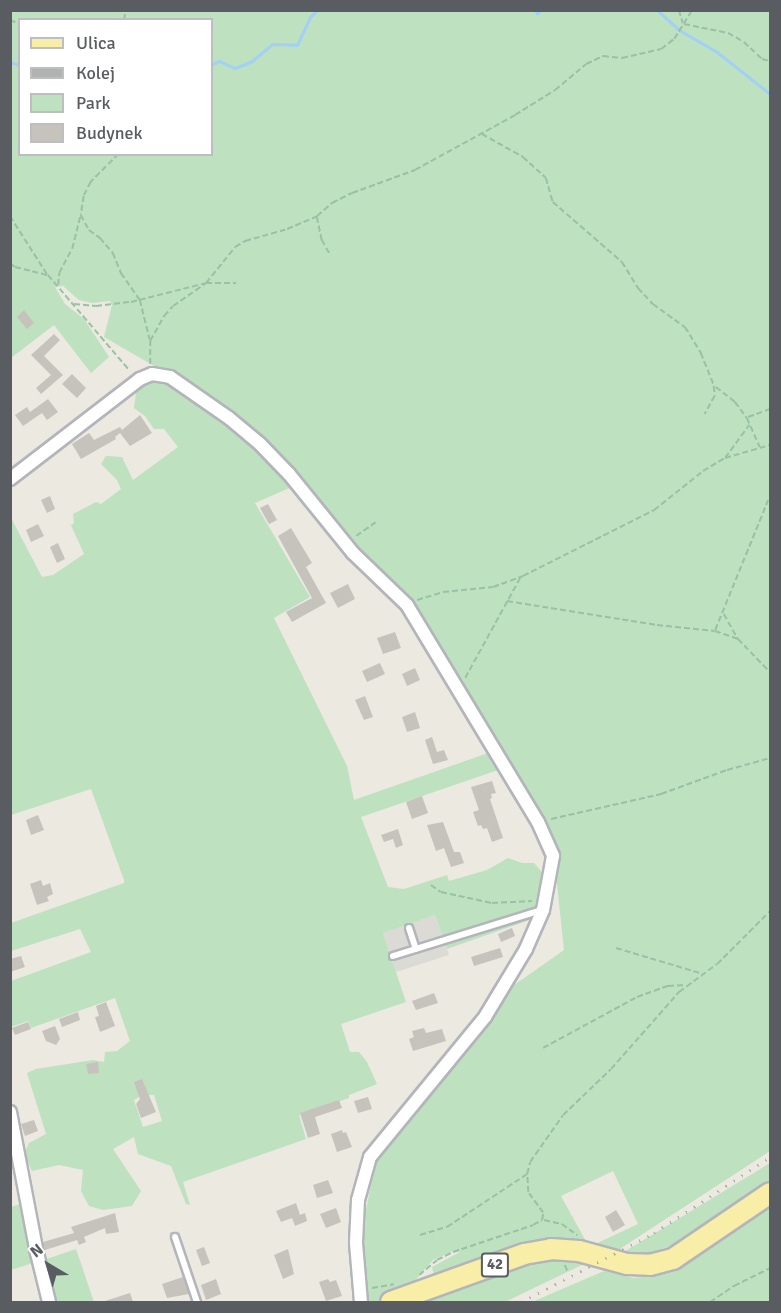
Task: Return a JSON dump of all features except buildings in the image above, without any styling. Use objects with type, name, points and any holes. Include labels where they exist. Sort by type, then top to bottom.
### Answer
[{"type":"main road","name":"42","points":[[391,1302],[524,1254],[551,1249],[579,1251],[627,1264],[650,1265],[673,1259],[771,1193]]},
{"type":"street","points":[[10,479],[146,376],[170,377],[229,418],[260,444],[289,474],[345,543],[406,605],[538,822],[553,856],[543,910],[526,949],[485,1017],[370,1157],[358,1200],[356,1243],[360,1298]]},
{"type":"street","points":[[10,1112],[37,1253],[49,1302]]},
{"type":"lane","points":[[393,956],[543,910]]},
{"type":"lane","points":[[409,928],[416,949]]},
{"type":"lane","points":[[176,1237],[197,1302]]},
{"type":"path","points":[[679,10],[683,24]]},
{"type":"path","points":[[150,341],[173,306],[206,283],[235,247],[245,241],[287,230],[317,216],[332,203],[415,170],[555,90],[586,64],[603,56],[622,58],[661,49],[674,39],[692,10]]},
{"type":"path","points":[[683,24],[728,33],[744,42],[762,59],[771,61]]},
{"type":"path","points":[[481,134],[524,157],[546,178],[554,202],[622,262],[638,288],[652,304],[685,327],[701,353],[714,386],[715,396],[705,414]]},
{"type":"path","points":[[58,286],[59,273],[72,249],[84,196],[91,182],[117,156]]},
{"type":"path","points":[[10,216],[48,275],[125,366],[146,376],[150,341],[140,300],[121,273],[113,254],[100,238],[89,230],[81,215]]},
{"type":"path","points":[[317,216],[321,240],[331,256]]},
{"type":"path","points":[[10,263],[15,267],[48,275]]},
{"type":"path","points":[[73,304],[96,306],[140,300],[206,283],[236,283]]},
{"type":"path","points":[[714,386],[735,402],[747,418],[761,447]]},
{"type":"path","points":[[747,418],[771,409]]},
{"type":"path","points":[[725,458],[750,424]]},
{"type":"path","points":[[406,605],[443,592],[494,587],[520,578],[564,558],[654,510],[703,471],[725,458],[771,444]]},
{"type":"path","points":[[715,631],[768,500]]},
{"type":"path","points":[[345,543],[376,522]]},
{"type":"path","points":[[456,687],[480,655],[520,578]]},
{"type":"path","points":[[507,601],[715,631],[738,639]]},
{"type":"path","points":[[723,613],[738,639],[771,672]]},
{"type":"path","points":[[538,822],[661,794],[727,770],[771,758]]},
{"type":"path","points":[[431,885],[441,892],[492,903],[519,903],[546,896]]},
{"type":"path","points":[[416,1278],[437,1260],[453,1252],[533,1226],[542,1220],[543,1213],[528,1192],[527,1174],[530,1162],[563,1115],[610,1069],[687,985],[717,964],[771,911]]},
{"type":"path","points":[[616,948],[701,974]]},
{"type":"path","points":[[543,1048],[637,997],[668,986],[687,985]]},
{"type":"path","points":[[420,1235],[447,1227],[527,1174]]},
{"type":"path","points":[[564,1265],[568,1272]]},
{"type":"path","points":[[710,1302],[734,1286],[771,1268]]},
{"type":"path","points":[[360,1298],[368,1288],[400,1284]]},
{"type":"shaded area","points":[[435,915],[449,955],[396,972],[383,933]]},
{"type":"green space","points":[[11,11],[770,11],[770,1151],[612,1254],[589,1247],[638,1224],[613,1171],[561,1196],[588,1245],[434,1275],[432,1267],[460,1252],[454,1251],[433,1260],[406,1291],[375,1302],[366,1301],[359,1245],[376,1160],[410,1112],[463,1052],[510,988],[564,950],[554,856],[502,750],[413,605],[364,561],[296,476],[168,374],[104,337],[112,305],[110,301],[92,303],[79,300],[63,286],[55,287],[65,304],[84,319],[109,357],[91,373],[54,325],[11,358]]},
{"type":"green space","points":[[162,377],[231,423],[294,486],[255,503],[310,597],[274,618],[347,766],[354,800],[491,752],[501,769],[361,817],[388,887],[404,889],[447,875],[449,881],[487,870],[508,858],[522,863],[534,863],[545,876],[541,907],[532,919],[447,949],[435,915],[383,933],[406,1002],[341,1024],[350,1052],[359,1052],[367,1062],[377,1084],[349,1095],[349,1098],[299,1115],[306,1139],[183,1182],[190,1205],[186,1204],[171,1166],[138,1154],[134,1137],[113,1149],[141,1191],[132,1206],[103,1210],[89,1206],[81,1191],[83,1170],[59,1165],[32,1171],[24,1154],[29,1143],[46,1134],[27,1073],[36,1069],[93,1060],[104,1062],[105,1052],[117,1051],[130,1041],[115,998],[31,1028],[28,1021],[11,1027],[11,981],[91,952],[80,929],[11,951],[11,923],[124,883],[124,880],[91,789],[11,815],[10,516],[42,577],[53,575],[84,554],[71,525],[74,523],[73,514],[96,502],[101,504],[121,489],[117,480],[101,464],[106,456],[122,457],[133,480],[178,447],[164,429],[154,429],[145,416],[134,408],[136,393],[133,388],[146,379]],"holes":[[[143,1095],[154,1095],[162,1121],[143,1127],[134,1100]]]},
{"type":"green space","points":[[770,1163],[770,1180],[683,1242],[637,1257],[619,1255]]},
{"type":"green space","points":[[20,1204],[33,1263],[11,1270],[11,1207]]},
{"type":"green space","points":[[770,1206],[770,1302],[532,1302],[604,1271],[634,1278],[663,1274],[712,1247]]},
{"type":"green space","points":[[76,1249],[94,1302],[56,1302],[44,1260]]},
{"type":"green space","points":[[556,1257],[590,1261],[505,1302],[413,1302],[513,1266]]},
{"type":"waterway","points":[[213,64],[219,61],[235,68],[252,61],[272,44],[297,45],[310,17],[317,10]]},
{"type":"waterway","points":[[535,10],[537,13],[541,10]]},
{"type":"waterway","points":[[657,10],[679,30],[717,52],[770,94]]},
{"type":"waterway","points":[[10,62],[18,64]]},
{"type":"railway","points":[[521,1302],[654,1233],[770,1157]]}]
